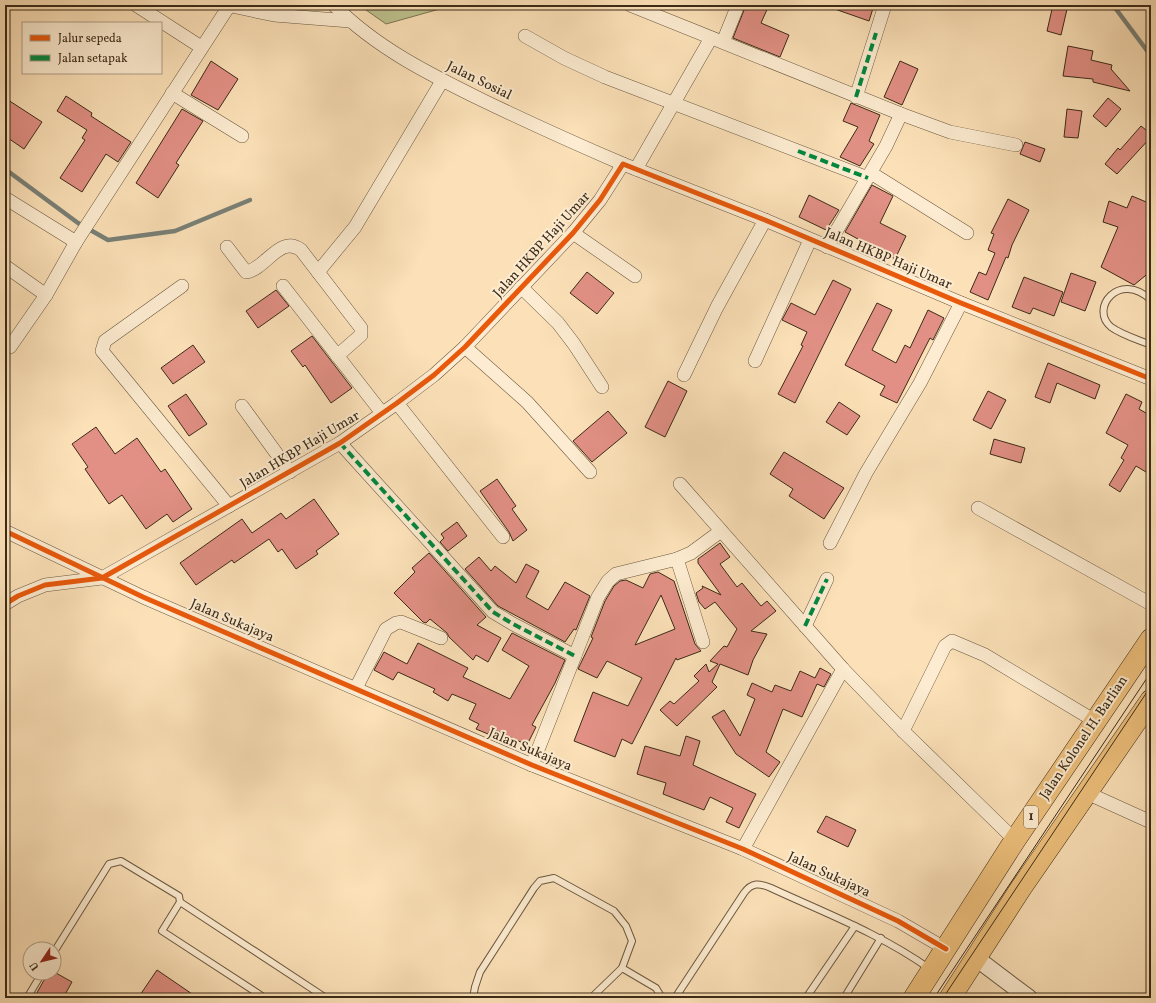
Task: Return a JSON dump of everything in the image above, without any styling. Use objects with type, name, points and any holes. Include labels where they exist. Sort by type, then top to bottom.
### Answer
[{"type":"highway","name":"Jalan Kolonel H. Barlian","points":[[914,998],[1015,840],[1151,639]]},
{"type":"highway","name":"1","points":[[950,998],[1022,888],[1151,700]]},
{"type":"street","points":[[136,5],[201,47]]},
{"type":"street","name":"Jalan Sosial","points":[[334,5],[350,21],[391,51],[442,81],[623,164]]},
{"type":"street","points":[[630,5],[856,97],[950,132],[1016,145]]},
{"type":"street","points":[[636,169],[672,104],[717,40],[738,5]]},
{"type":"street","points":[[856,97],[885,5]]},
{"type":"street","points":[[5,348],[10,347],[46,295],[76,242],[228,6],[274,14],[350,21]]},
{"type":"street","points":[[525,36],[571,61],[672,104],[869,175],[967,233]]},
{"type":"street","points":[[318,272],[355,227],[442,81]]},
{"type":"street","points":[[172,92],[242,136]]},
{"type":"street","points":[[827,247],[886,146],[901,114]]},
{"type":"street","name":"Jalan HKBP Haji Umar","points":[[5,604],[18,596],[45,585],[102,578],[340,443],[397,403],[434,375],[465,347],[573,232],[600,200],[623,164],[766,220],[961,303],[1151,379]]},
{"type":"street","points":[[5,198],[76,242]]},
{"type":"street","points":[[684,375],[717,307],[766,220]]},
{"type":"street","points":[[573,232],[635,276]]},
{"type":"street","points":[[755,362],[810,240]]},
{"type":"street","points":[[227,247],[246,272],[258,266],[285,246],[293,245],[301,250],[362,330],[359,336],[337,356]]},
{"type":"street","points":[[5,266],[46,295]]},
{"type":"street","points":[[182,286],[105,341],[102,351],[229,506]]},
{"type":"street","points":[[283,286],[382,413]]},
{"type":"street","points":[[521,287],[558,324],[574,344],[602,387]]},
{"type":"street","points":[[830,543],[866,472],[920,383],[961,303]]},
{"type":"street","points":[[465,347],[527,402],[590,472]]},
{"type":"street","points":[[397,403],[503,537]]},
{"type":"street","points":[[242,406],[290,472]]},
{"type":"street","points":[[340,443],[492,612],[575,656]]},
{"type":"street","points":[[680,484],[843,669],[1015,840]]},
{"type":"street","points":[[978,508],[1151,604]]},
{"type":"street","name":"Jalan Sukajaya","points":[[5,531],[102,578],[532,765],[743,848],[898,921],[946,948]]},
{"type":"street","points":[[532,765],[598,598],[613,577],[627,571],[677,559],[691,553],[721,531]]},
{"type":"street","points":[[677,559],[703,642]]},
{"type":"street","points":[[805,626],[828,579]]},
{"type":"street","points":[[356,688],[386,630],[390,626],[401,622],[441,638]]},
{"type":"street","points":[[904,731],[945,646],[952,641],[985,655],[1095,721]]},
{"type":"street","points":[[743,848],[843,669]]},
{"type":"street","points":[[1087,793],[1151,822]]},
{"type":"street","points":[[976,958],[1029,998]]},
{"type":"lane","points":[[1151,300],[1137,291],[1127,288],[1120,290],[1107,299],[1104,304],[1103,313],[1106,321],[1111,327],[1151,345]]},
{"type":"lane","points":[[61,941],[109,864],[121,861],[178,896],[180,902],[326,998]]},
{"type":"lane","points":[[473,998],[480,972],[534,888],[540,881],[554,878],[614,911],[626,926],[632,941],[622,968],[592,998]]},
{"type":"lane","points":[[675,998],[749,886],[761,884],[881,938],[932,970]]},
{"type":"lane","points":[[180,902],[162,931],[265,998]]},
{"type":"lane","points":[[806,998],[855,926]]},
{"type":"lane","points":[[844,998],[881,938]]},
{"type":"lane","points":[[622,968],[656,988],[662,998]]},
{"type":"lane","points":[[27,998],[37,981]]},
{"type":"green space","points":[[359,5],[454,5],[386,24]]},
{"type":"building","points":[[746,5],[769,5],[761,23],[789,35],[780,57],[733,38]]},
{"type":"building","points":[[830,5],[874,5],[869,21],[829,7]]},
{"type":"building","points":[[1053,5],[1068,5],[1061,35],[1047,31]]},
{"type":"building","points":[[1068,46],[1093,51],[1091,60],[1112,65],[1111,69],[1130,91],[1093,82],[1093,79],[1063,76]]},
{"type":"building","points":[[211,61],[238,79],[218,110],[191,95]]},
{"type":"building","points":[[900,61],[918,69],[902,105],[884,97]]},
{"type":"building","points":[[66,96],[92,113],[91,116],[131,142],[118,162],[106,154],[82,192],[60,178],[85,140],[82,138],[87,130],[57,111]]},
{"type":"building","points":[[5,98],[42,122],[24,149],[5,136]]},
{"type":"building","points":[[1108,98],[1121,109],[1106,127],[1093,116]]},
{"type":"building","points":[[851,103],[880,115],[869,141],[874,144],[860,166],[840,157],[858,127],[843,121]]},
{"type":"building","points":[[182,109],[203,121],[176,163],[179,165],[158,198],[136,183]]},
{"type":"building","points":[[1067,109],[1082,111],[1078,138],[1064,137]]},
{"type":"building","points":[[1141,126],[1151,134],[1151,137],[1117,174],[1105,164],[1118,148],[1120,150]]},
{"type":"building","points":[[1025,142],[1045,149],[1040,162],[1020,154]]},
{"type":"building","points":[[872,185],[893,196],[880,223],[906,236],[895,259],[845,232]]},
{"type":"building","points":[[809,195],[839,210],[826,230],[799,217]]},
{"type":"building","points":[[1132,196],[1151,204],[1151,271],[1134,285],[1101,267],[1118,227],[1103,222],[1109,201],[1127,208]]},
{"type":"building","points":[[1008,199],[1029,210],[1012,245],[1008,258],[1006,257],[988,300],[970,292],[979,272],[986,275],[995,253],[988,250],[994,234],[991,233]]},
{"type":"building","points":[[587,272],[614,293],[597,314],[570,293]]},
{"type":"building","points":[[1071,273],[1096,282],[1085,311],[1061,302]]},
{"type":"building","points":[[1024,277],[1063,292],[1054,316],[1033,308],[1030,314],[1012,307]]},
{"type":"building","points":[[833,280],[851,289],[795,403],[778,394],[803,346],[801,345],[807,332],[782,320],[791,303],[815,315]]},
{"type":"building","points":[[276,290],[289,306],[258,328],[246,311]]},
{"type":"building","points":[[877,303],[892,310],[872,350],[896,363],[905,345],[910,348],[928,310],[944,318],[933,340],[930,338],[897,403],[880,395],[885,386],[845,365]]},
{"type":"building","points":[[312,336],[352,388],[331,403],[305,365],[303,367],[291,351]]},
{"type":"building","points":[[193,345],[205,362],[173,384],[161,368]]},
{"type":"building","points":[[1048,363],[1100,385],[1095,399],[1057,383],[1050,403],[1035,397]]},
{"type":"building","points":[[668,381],[687,391],[665,437],[645,427]]},
{"type":"building","points":[[988,391],[1006,400],[991,429],[973,420]]},
{"type":"building","points":[[186,394],[207,424],[189,436],[168,406]]},
{"type":"building","points":[[1126,394],[1142,402],[1139,409],[1151,416],[1151,475],[1136,466],[1120,492],[1109,485],[1124,460],[1121,458],[1128,445],[1106,433]]},
{"type":"building","points":[[839,402],[860,416],[847,435],[826,422]]},
{"type":"building","points":[[608,411],[627,433],[592,462],[573,441]]},
{"type":"building","points":[[96,427],[115,454],[137,438],[161,472],[165,469],[192,509],[173,522],[167,514],[146,529],[122,495],[109,504],[85,469],[88,467],[72,444]]},
{"type":"building","points":[[994,439],[1025,448],[1021,463],[990,454]]},
{"type":"building","points":[[784,452],[844,488],[824,519],[789,496],[793,489],[770,474]]},
{"type":"building","points":[[497,479],[516,506],[512,509],[527,530],[513,541],[509,532],[480,491]]},
{"type":"building","points":[[314,499],[339,534],[316,551],[318,554],[296,569],[282,549],[278,552],[269,539],[234,563],[232,560],[196,585],[180,563],[242,519],[252,533],[281,513],[286,519]]},
{"type":"building","points":[[457,522],[467,536],[448,551],[440,542],[444,538],[441,534]]},
{"type":"building","points":[[720,543],[730,557],[720,564],[737,587],[742,583],[761,606],[767,601],[776,611],[751,631],[767,634],[753,660],[748,675],[720,664],[712,682],[717,687],[677,726],[660,710],[670,701],[674,704],[699,681],[694,676],[706,664],[709,672],[718,664],[710,661],[724,646],[727,647],[737,629],[715,602],[705,609],[699,602],[696,593],[703,588],[702,586],[721,595],[698,563],[698,559]]},
{"type":"building","points":[[429,553],[486,617],[477,625],[501,638],[488,662],[476,655],[473,660],[449,637],[447,633],[430,619],[426,623],[423,622],[394,593],[415,572],[412,568]]},
{"type":"building","points":[[479,557],[491,571],[495,566],[516,583],[526,564],[539,571],[526,597],[548,610],[565,582],[590,596],[576,630],[574,629],[565,642],[498,606],[465,569]]},
{"type":"building","points":[[658,572],[674,581],[695,644],[701,651],[677,660],[676,658],[632,744],[622,739],[615,757],[574,741],[593,692],[628,706],[642,678],[607,661],[597,678],[578,669],[593,638],[591,637],[605,601],[614,586],[620,581],[626,580],[643,588],[650,574]],"holes":[[[661,595],[675,629],[635,645]]]},
{"type":"building","points":[[512,633],[565,660],[555,683],[532,725],[536,727],[527,745],[491,728],[488,734],[476,729],[479,724],[469,719],[476,704],[452,694],[448,701],[433,692],[435,689],[398,672],[393,680],[374,670],[384,652],[407,664],[418,643],[468,668],[463,677],[510,699],[529,666],[502,650]]},
{"type":"building","points":[[820,668],[831,674],[824,687],[817,684],[802,717],[783,709],[766,752],[780,762],[769,777],[736,754],[712,717],[724,710],[740,736],[755,699],[747,695],[752,683],[772,692],[775,685],[791,691],[800,671],[815,678]]},
{"type":"building","points":[[686,736],[700,741],[693,765],[756,794],[739,828],[726,822],[733,808],[710,797],[704,810],[663,794],[666,783],[637,774],[645,746],[680,756]]},
{"type":"building","points":[[826,816],[856,830],[848,847],[817,832]]},
{"type":"building","points":[[157,970],[198,998],[138,998]]},
{"type":"building","points":[[62,976],[72,982],[63,998],[34,998],[44,981],[62,981]]},
{"type":"waterway","points":[[1113,5],[1151,56]]},
{"type":"waterway","points":[[5,169],[78,223],[108,240],[175,231],[250,200]]},
{"type":"tram line","points":[[934,998],[1151,672]]},
{"type":"tram line","points":[[943,998],[1151,686]]},
{"type":"marked path","points":[[856,97],[876,33]]},
{"type":"marked path","points":[[798,151],[868,178]]},
{"type":"marked path","points":[[340,443],[493,612],[575,656]]},
{"type":"marked path","points":[[805,626],[827,579]]},
{"type":"cycle path","points":[[5,604],[18,596],[45,585],[102,578],[340,443],[397,403],[434,375],[465,347],[573,233],[600,200],[623,164],[765,220],[961,303],[1151,379]]},
{"type":"cycle path","points":[[5,531],[143,597],[532,765],[743,849],[898,921],[946,949]]}]
